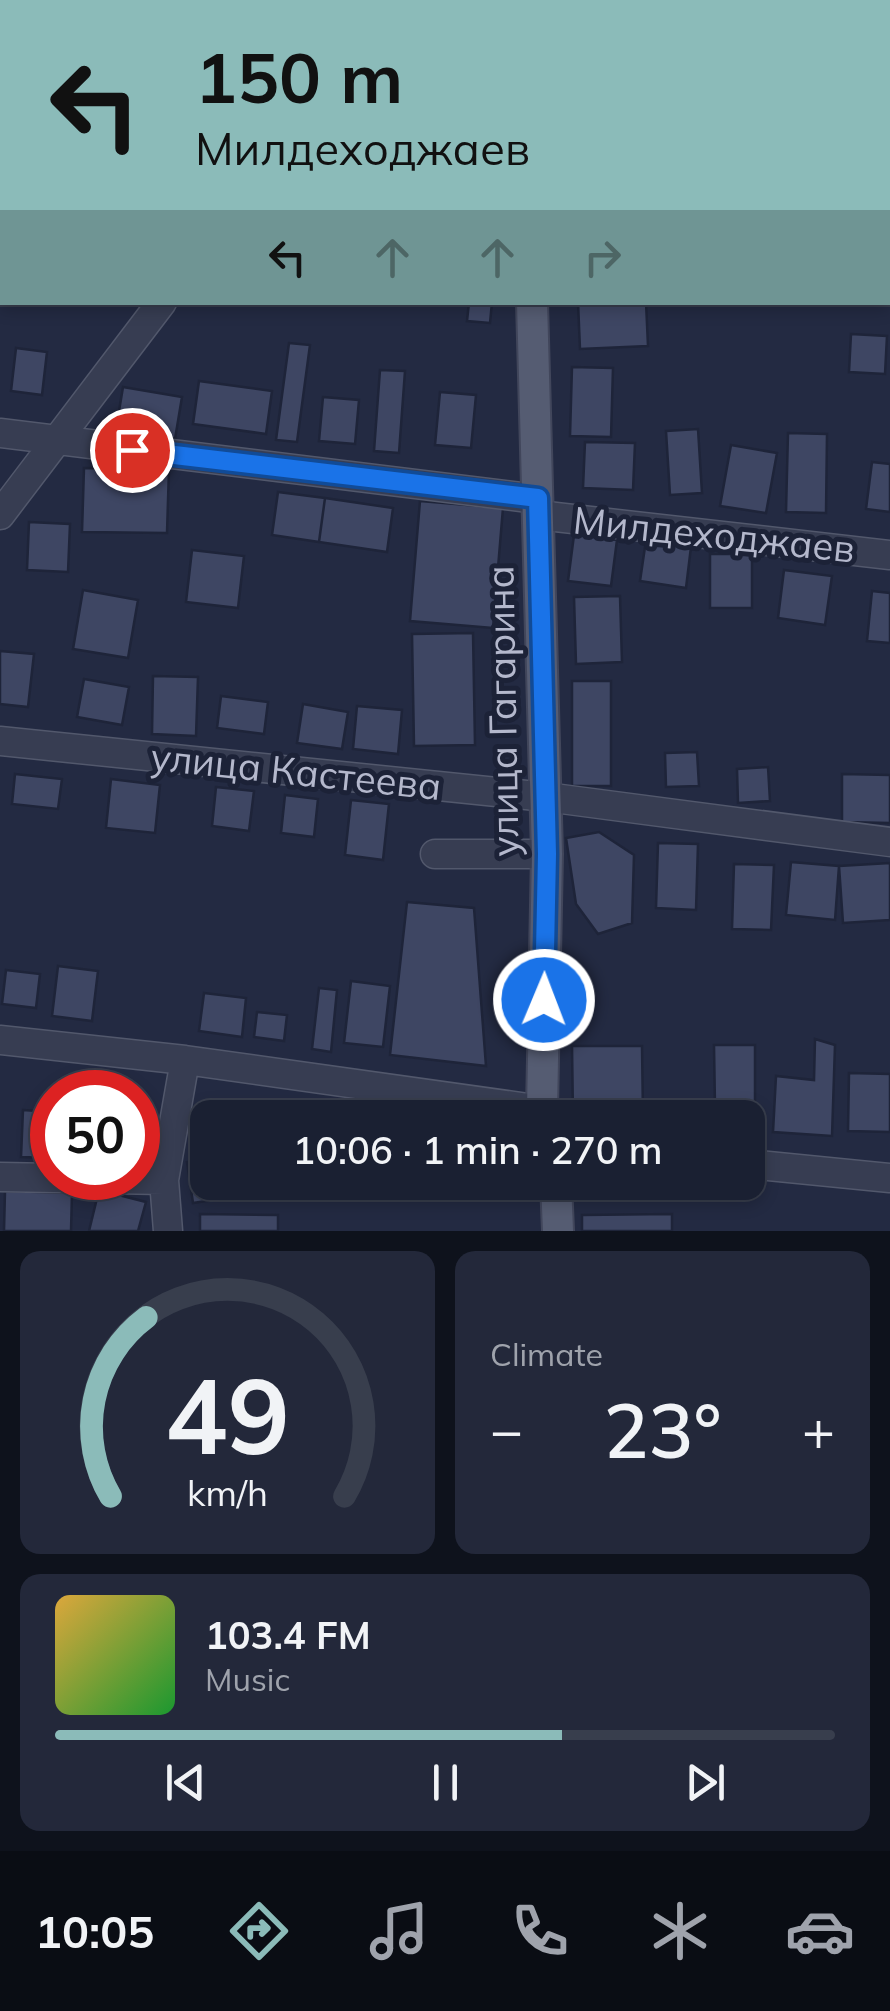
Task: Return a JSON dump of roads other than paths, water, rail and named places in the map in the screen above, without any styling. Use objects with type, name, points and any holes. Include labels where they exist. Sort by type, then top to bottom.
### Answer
[{"type":"main road","name":"улица Гагарина","points":[[532,305],[547,854],[543,1100]]},
{"type":"main road","points":[[557,1200],[558,1231]]},
{"type":"street","points":[[0,515],[160,305]]},
{"type":"street","name":"Милдеходжаев","points":[[0,433],[890,555]]},
{"type":"street","name":"улица Кастеева","points":[[0,741],[546,797],[890,842]]},
{"type":"street","points":[[435,854],[547,854]]},
{"type":"street","points":[[0,1040],[185,1060],[450,1100]]},
{"type":"street","points":[[168,1231],[164,1180],[185,1060]]},
{"type":"street","points":[[765,1166],[890,1178]]},
{"type":"street","points":[[0,1177],[164,1180]]}]
